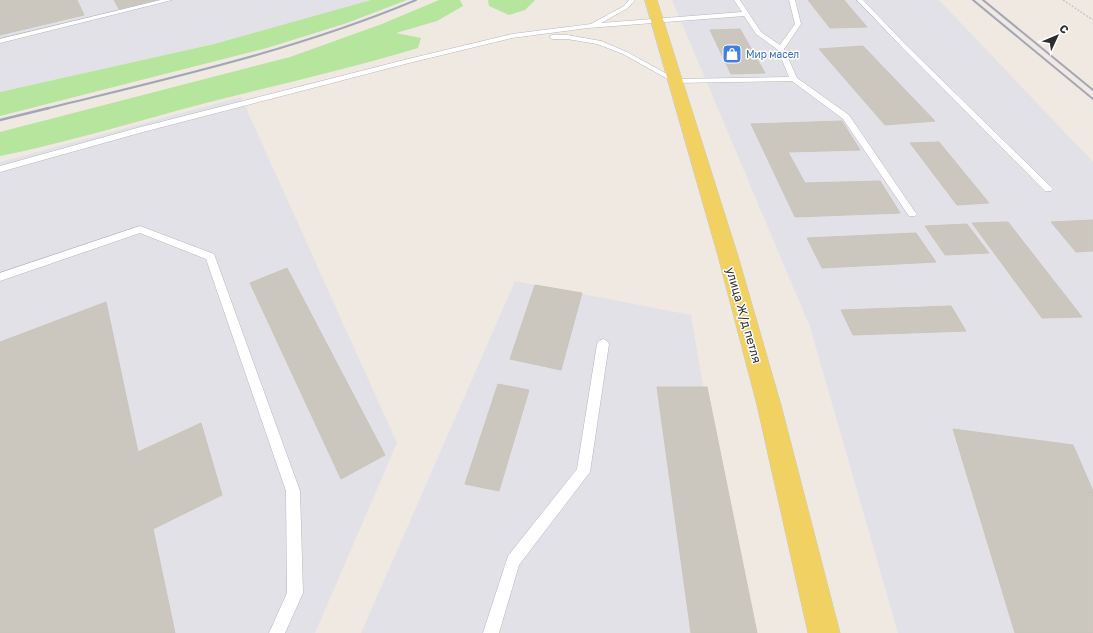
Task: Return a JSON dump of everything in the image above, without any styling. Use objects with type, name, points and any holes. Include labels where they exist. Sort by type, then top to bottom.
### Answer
[{"type":"main road","name":"улица Ж/д петля","points":[[653,10],[728,256],[767,397],[824,633]]},
{"type":"lane","points":[[0,42],[169,0]]},
{"type":"lane","points":[[588,26],[626,7],[632,0]]},
{"type":"lane","points":[[737,0],[758,33],[781,49],[794,79],[846,117],[912,214]]},
{"type":"lane","points":[[781,49],[798,24],[792,0]]},
{"type":"lane","points":[[860,0],[1048,189]]},
{"type":"lane","points":[[0,169],[140,130],[408,61],[512,36],[588,26],[653,10],[746,14]]},
{"type":"lane","points":[[512,36],[567,37],[599,42],[625,53],[675,81],[794,79]]},
{"type":"lane","points":[[0,277],[140,229],[210,257],[293,491],[295,593],[277,633]]},
{"type":"lane","points":[[491,633],[514,561],[583,472],[603,344]]},
{"type":"path","points":[[1064,0],[1093,20]]},
{"type":"shaded area","points":[[0,0],[371,0],[214,44],[0,92]]},
{"type":"shaded area","points":[[672,0],[939,0],[1093,162],[1093,633],[898,633],[810,327]]},
{"type":"shaded area","points":[[241,97],[397,443],[315,633],[0,633],[0,162]]},
{"type":"shaded area","points":[[515,281],[691,315],[745,633],[361,633]]},
{"type":"green space","points":[[371,0],[407,0],[347,23],[267,48],[0,116],[0,92],[214,44]]},
{"type":"green space","points":[[439,0],[460,0],[463,6],[437,21],[396,33],[421,38],[418,48],[78,138],[0,156],[0,132],[290,57],[382,24]]},
{"type":"green space","points":[[488,0],[535,0],[525,10],[509,15],[489,6]]},
{"type":"building","points":[[0,0],[77,0],[84,15],[0,35]]},
{"type":"building","points":[[114,0],[156,0],[119,9]]},
{"type":"building","points":[[808,0],[844,0],[867,27],[830,28]]},
{"type":"building","points":[[740,29],[765,73],[731,74],[710,30]]},
{"type":"building","points":[[863,46],[935,121],[885,125],[819,49]]},
{"type":"building","points":[[842,121],[860,150],[788,152],[805,183],[880,181],[900,213],[795,217],[751,124]]},
{"type":"building","points":[[939,142],[989,203],[957,205],[910,143]]},
{"type":"building","points":[[1093,220],[1093,251],[1076,252],[1051,222]]},
{"type":"building","points":[[1008,222],[1082,317],[1042,318],[972,223]]},
{"type":"building","points":[[967,224],[989,253],[945,255],[925,226]]},
{"type":"building","points":[[916,233],[936,262],[822,268],[807,238]]},
{"type":"building","points":[[287,268],[385,455],[341,479],[250,283]]},
{"type":"building","points":[[535,285],[582,293],[561,370],[510,359]]},
{"type":"building","points":[[106,302],[138,452],[201,423],[222,495],[153,529],[175,633],[0,633],[0,342]]},
{"type":"building","points":[[951,306],[966,331],[853,335],[841,310]]},
{"type":"building","points":[[498,384],[529,390],[499,491],[465,484]]},
{"type":"building","points":[[657,387],[707,387],[757,633],[691,633]]},
{"type":"building","points":[[953,429],[1073,445],[1093,491],[1093,633],[1015,633]]},
{"type":"railway","points":[[45,109],[233,62],[325,34],[416,0]]},
{"type":"railway","points":[[973,0],[1093,99]]},
{"type":"railway","points":[[983,0],[1093,90]]},
{"type":"railway","points":[[0,120],[49,108]]},
{"type":"place","name":"Мир масел","points":[[732,54]]}]
